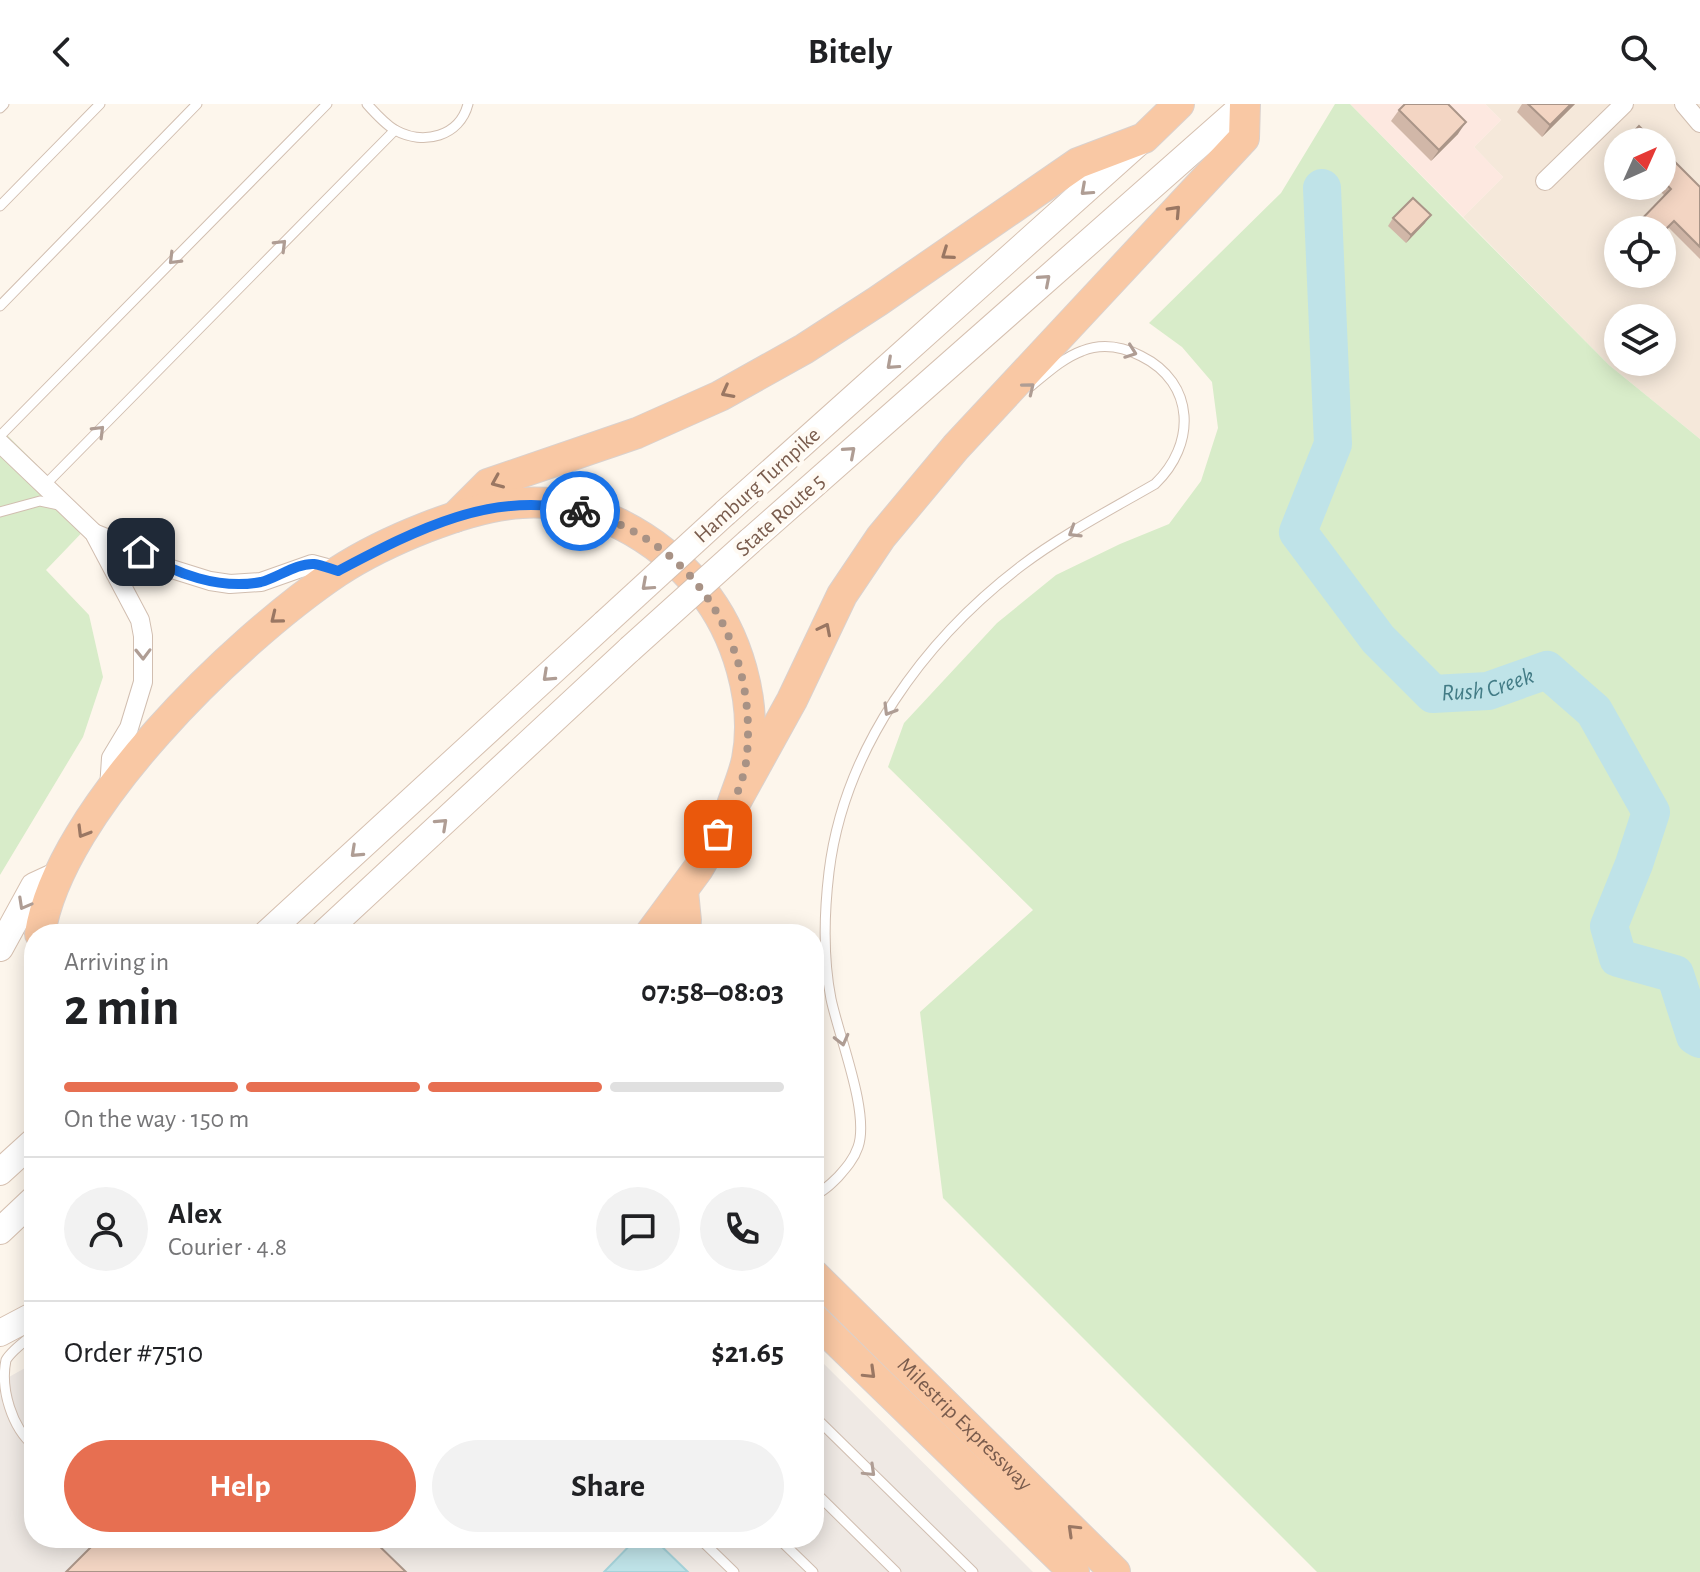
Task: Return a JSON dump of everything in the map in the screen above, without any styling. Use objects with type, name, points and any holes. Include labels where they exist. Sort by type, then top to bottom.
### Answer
[{"type":"highway","name":"Hamburg Turnpike","points":[[1144,138],[1179,104]]},
{"type":"highway","points":[[658,924],[705,857],[792,700],[849,585],[881,537],[956,447],[1244,138],[1245,104]]},
{"type":"highway","points":[[455,517],[488,484],[637,433],[720,396],[804,349],[878,301],[1078,163],[1144,138]]},
{"type":"highway","points":[[43,924],[60,874],[108,791],[156,734],[218,669],[276,618],[338,571],[419,530],[455,517],[522,503],[559,506],[627,527],[653,544],[688,574],[714,605],[742,669],[748,715],[747,758],[732,805]]},
{"type":"highway","points":[[683,891],[684,924]]},
{"type":"highway","name":"Milestrip Expressway","points":[[824,1285],[1115,1572]]},
{"type":"highway","name":"Milestrip Expressway","points":[[824,1329],[1074,1572]]},
{"type":"main road","name":"State Route 5","points":[[334,924],[750,541],[1245,104]]},
{"type":"main road","name":"Hamburg Turnpike","points":[[277,924],[725,513],[1144,138]]},
{"type":"main road","points":[[0,948],[34,886],[60,874]]},
{"type":"main road","points":[[0,1172],[24,1150]]},
{"type":"main road","points":[[0,1231],[24,1208]]},
{"type":"main road","points":[[0,1333],[24,1320]]},
{"type":"street","points":[[1545,181],[1624,104]]},
{"type":"street","points":[[1684,104],[1700,123]]},
{"type":"street","points":[[0,443],[94,533],[140,620],[143,682],[136,713],[111,758],[108,791]]},
{"type":"street","points":[[94,533],[141,552],[162,566],[210,581],[230,584],[261,582],[312,564],[338,571]]},
{"type":"lane","points":[[0,206],[100,104]]},
{"type":"lane","points":[[0,306],[197,104]]},
{"type":"lane","points":[[0,436],[327,104]]},
{"type":"lane","points":[[367,104],[395,130],[409,136],[435,138],[452,130],[464,118],[468,104]]},
{"type":"lane","points":[[44,486],[395,130]]},
{"type":"lane","points":[[824,1190],[848,1166],[859,1147],[862,1123],[831,998],[825,950],[829,871],[838,827],[865,755],[910,676],[938,641],[978,603],[1021,566],[1155,484],[1171,469],[1185,430],[1182,405],[1173,382],[1153,362],[1126,348],[1082,350],[1058,364],[956,447]]},
{"type":"lane","points":[[0,512],[40,501],[66,507]]},
{"type":"lane","points":[[24,1343],[6,1360],[2,1389],[8,1417],[24,1438]]},
{"type":"lane","points":[[824,1426],[973,1572]]},
{"type":"lane","points":[[824,1501],[896,1572]]},
{"type":"lane","points":[[709,1548],[734,1572]]},
{"type":"lane","points":[[788,1548],[813,1572]]},
{"type":"shaded area","points":[[1350,104],[1485,104],[1501,120],[1474,147],[1503,177],[1463,217]]},
{"type":"shaded area","points":[[1485,104],[1700,104],[1700,439],[1623,376],[1676,376],[1676,304],[1604,304],[1604,360],[1463,217],[1503,177],[1474,147],[1501,120]]},
{"type":"shaded area","points":[[824,1364],[1033,1572],[0,1572],[0,1382],[24,1369],[24,1548],[824,1548]]},
{"type":"green space","points":[[1335,104],[1350,104],[1604,360],[1604,376],[1623,376],[1700,439],[1700,1572],[1317,1572],[943,1198],[920,1012],[1033,910],[888,767],[904,723],[997,623],[1056,575],[1169,524],[1201,481],[1218,428],[1212,382],[1182,347],[1149,323],[1281,193]]},
{"type":"green space","points":[[0,428],[93,521],[46,570],[89,615],[103,677],[83,737],[0,875]]},
{"type":"water","points":[[627,1548],[663,1548],[688,1572],[604,1572]]},
{"type":"building","points":[[1405,104],[1448,104],[1466,122],[1439,150],[1399,110]]},
{"type":"building","points":[[1528,104],[1571,104],[1550,125]]},
{"type":"building","points":[[1676,163],[1700,187],[1700,247],[1676,223],[1676,216],[1645,216],[1660,200],[1676,200]]},
{"type":"building","points":[[1413,198],[1431,215],[1411,235],[1393,218]]},
{"type":"building","points":[[90,1548],[381,1548],[406,1572],[66,1572]]},
{"type":"waterway","name":"Rush Creek","points":[[1322,188],[1333,444],[1298,532],[1378,639],[1433,694],[1488,691],[1547,670],[1594,711],[1651,812],[1609,926],[1618,958],[1675,974],[1695,1036],[1700,1039]]},
{"type":"way so far","points":[[580,511],[627,527],[653,544],[688,574],[714,605],[728,633],[742,669],[748,715],[747,758],[732,805],[718,834]]},
{"type":"route","points":[[141,552],[162,566],[210,581],[230,584],[261,582],[312,564],[338,571],[419,530],[455,517],[522,503],[580,511]]}]
